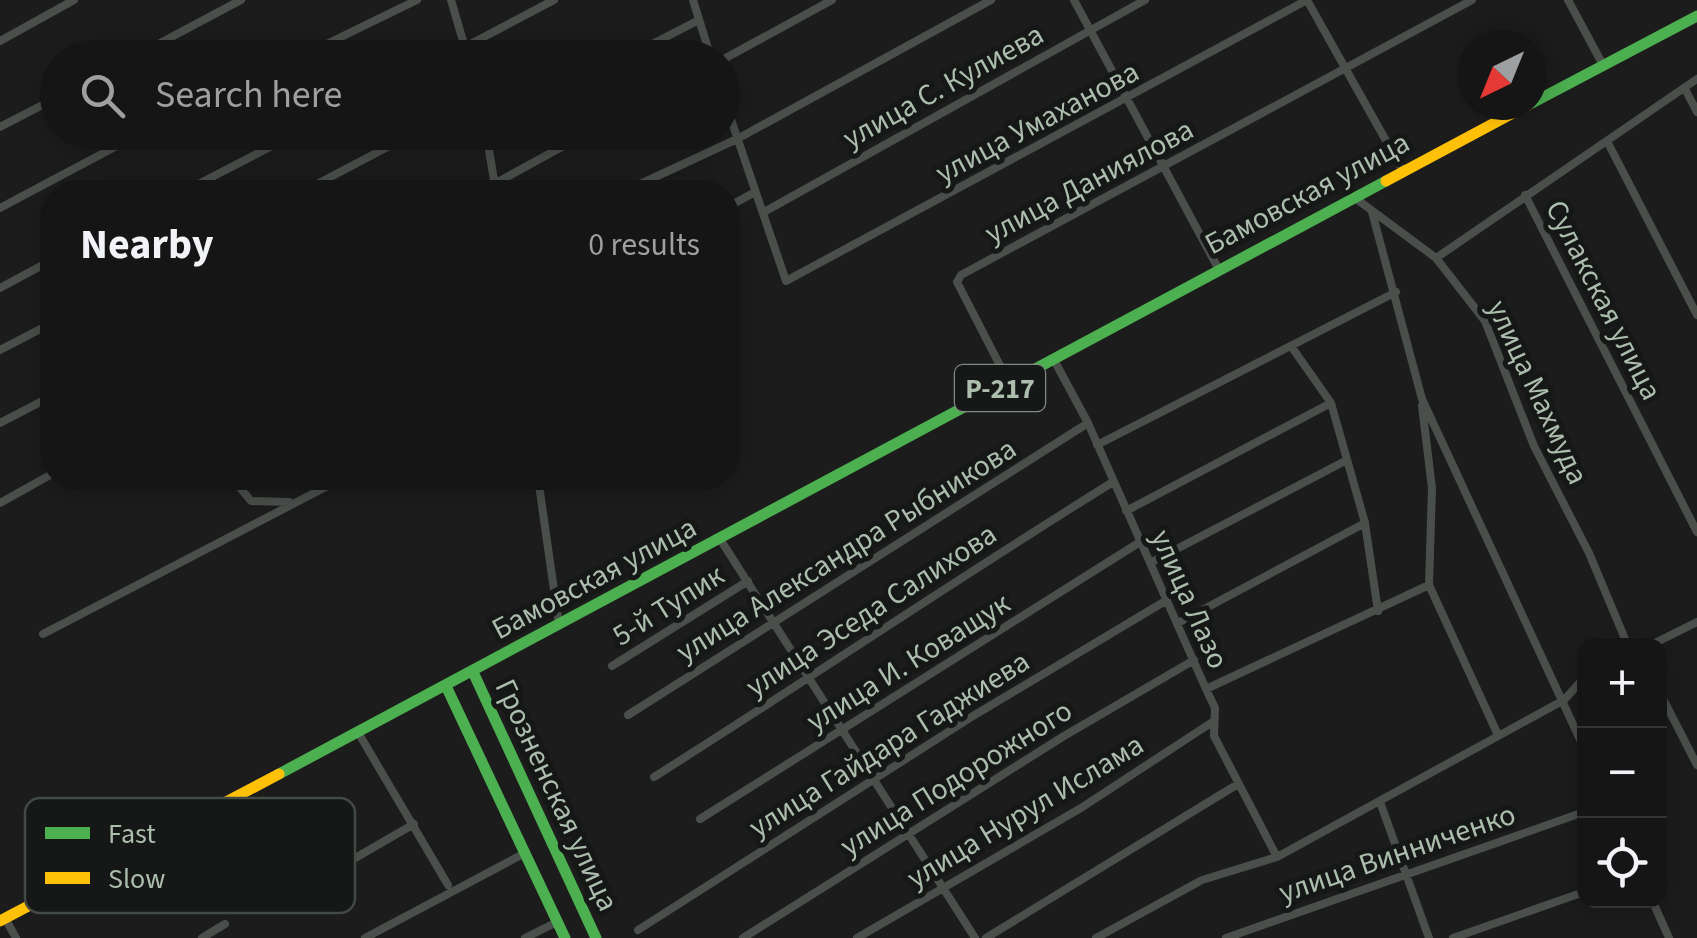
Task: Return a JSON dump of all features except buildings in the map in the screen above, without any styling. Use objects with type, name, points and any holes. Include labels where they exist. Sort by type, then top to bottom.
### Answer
[{"type":"main road","name":"Бамовская улица","points":[[1547,95],[1697,16]]},
{"type":"main road","name":"Бамовская улица","points":[[231,798],[1500,120]]},
{"type":"main road","name":"Грозненская улица","points":[[473,672],[596,938]]},
{"type":"main road","name":"Грозненская улица","points":[[446,686],[565,938]]},
{"type":"main road","name":"Бамовская улица","points":[[2,920],[25,908]]},
{"type":"street","points":[[0,41],[74,0]]},
{"type":"street","points":[[166,40],[241,0]]},
{"type":"street","points":[[335,40],[417,0]]},
{"type":"street","points":[[452,0],[463,40]]},
{"type":"street","points":[[478,40],[554,0]]},
{"type":"street","points":[[693,0],[705,40]]},
{"type":"street","points":[[740,50],[832,0]]},
{"type":"street","points":[[740,136],[992,0]]},
{"type":"street","points":[[1074,0],[1218,268]]},
{"type":"street","name":"улица С. Кулиева","points":[[764,212],[1146,0]]},
{"type":"street","points":[[1307,0],[1403,171]]},
{"type":"street","name":"улица Умаханова","points":[[764,212],[786,281],[1307,0]]},
{"type":"street","name":"улица Даниялова","points":[[1009,383],[957,282],[961,275],[1472,0]]},
{"type":"street","points":[[1568,0],[1603,65]]},
{"type":"street","points":[[660,40],[699,20]]},
{"type":"street","points":[[1436,258],[1697,79]]},
{"type":"street","points":[[1685,89],[1697,112]]},
{"type":"street","points":[[0,127],[40,106]]},
{"type":"street","points":[[1608,142],[1697,315]]},
{"type":"street","points":[[740,148],[764,212]]},
{"type":"street","points":[[52,180],[108,150]]},
{"type":"street","points":[[206,180],[264,150]]},
{"type":"street","points":[[325,180],[382,150]]},
{"type":"street","points":[[489,150],[494,180]]},
{"type":"street","points":[[508,180],[558,150]]},
{"type":"street","points":[[648,180],[711,150]]},
{"type":"street","points":[[0,208],[40,187]]},
{"type":"street","points":[[740,200],[754,192]]},
{"type":"street","name":"Сулакская улица","points":[[1525,195],[1697,532]]},
{"type":"street","name":"улица Махмуда","points":[[1354,197],[1436,258],[1484,320],[1534,446],[1589,553],[1625,638]]},
{"type":"street","points":[[1372,212],[1422,399],[1432,488],[1429,585],[1498,735]]},
{"type":"street","points":[[0,288],[40,266]]},
{"type":"street","points":[[1097,445],[1396,292]]},
{"type":"street","points":[[0,350],[40,329]]},
{"type":"street","points":[[1291,346],[1331,403],[1365,523],[1378,610]]},
{"type":"street","name":"улица Лазо","points":[[1054,360],[1088,423],[1194,660],[1206,689],[1214,736],[1277,857]]},
{"type":"street","points":[[1422,399],[1577,731]]},
{"type":"street","points":[[0,424],[40,402]]},
{"type":"street","points":[[1126,511],[1331,403]]},
{"type":"street","name":"улица Александра Рыбникова","points":[[628,715],[1088,423]]},
{"type":"street","points":[[1150,563],[1347,460]]},
{"type":"street","points":[[0,503],[40,481]]},
{"type":"street","name":"улица Эседа Салихова","points":[[654,777],[808,680],[951,581],[1113,482]]},
{"type":"street","points":[[241,490],[250,501],[294,502]]},
{"type":"street","points":[[43,634],[318,490]]},
{"type":"street","points":[[540,490],[558,625]]},
{"type":"street","points":[[1178,624],[1365,523]]},
{"type":"street","points":[[720,538],[975,938]]},
{"type":"street","name":"улица И. Коващук","points":[[700,818],[1140,542]]},
{"type":"street","name":"5-й Тупик","points":[[612,666],[748,581]]},
{"type":"street","points":[[1206,689],[1429,585]]},
{"type":"street","name":"улица Гайдара Гаджиева","points":[[638,930],[1167,600]]},
{"type":"street","points":[[1665,638],[1697,622]]},
{"type":"street","name":"улица Подорожного","points":[[743,938],[1194,660]]},
{"type":"street","points":[[1096,938],[1202,880],[1277,857],[1564,700],[1577,686]]},
{"type":"street","points":[[1667,707],[1697,765]]},
{"type":"street","name":"улица Нурул Ислама","points":[[857,938],[945,890],[1214,721]]},
{"type":"street","points":[[357,731],[448,885]]},
{"type":"street","points":[[986,938],[1238,784]]},
{"type":"street","points":[[1380,802],[1430,938]]},
{"type":"street","name":"улица Винниченко","points":[[1226,938],[1577,814]]},
{"type":"street","points":[[355,858],[414,824]]},
{"type":"street","points":[[365,938],[525,853]]},
{"type":"street","points":[[1453,938],[1577,894]]},
{"type":"street","points":[[1656,908],[1669,938]]},
{"type":"street","points":[[2,920],[16,938]]},
{"type":"street","points":[[525,938],[557,922]]},
{"type":"street","points":[[202,938],[226,924]]},
{"type":"traffic: fast","points":[[1547,95],[1697,16]]},
{"type":"traffic: fast","points":[[279,774],[1386,181]]},
{"type":"traffic: fast","points":[[473,672],[596,938]]},
{"type":"traffic: fast","points":[[446,686],[565,938]]},
{"type":"traffic: slow","points":[[1386,181],[1500,120]]},
{"type":"traffic: slow","points":[[233,798],[279,774]]},
{"type":"traffic: slow","points":[[0,921],[25,908]]}]
